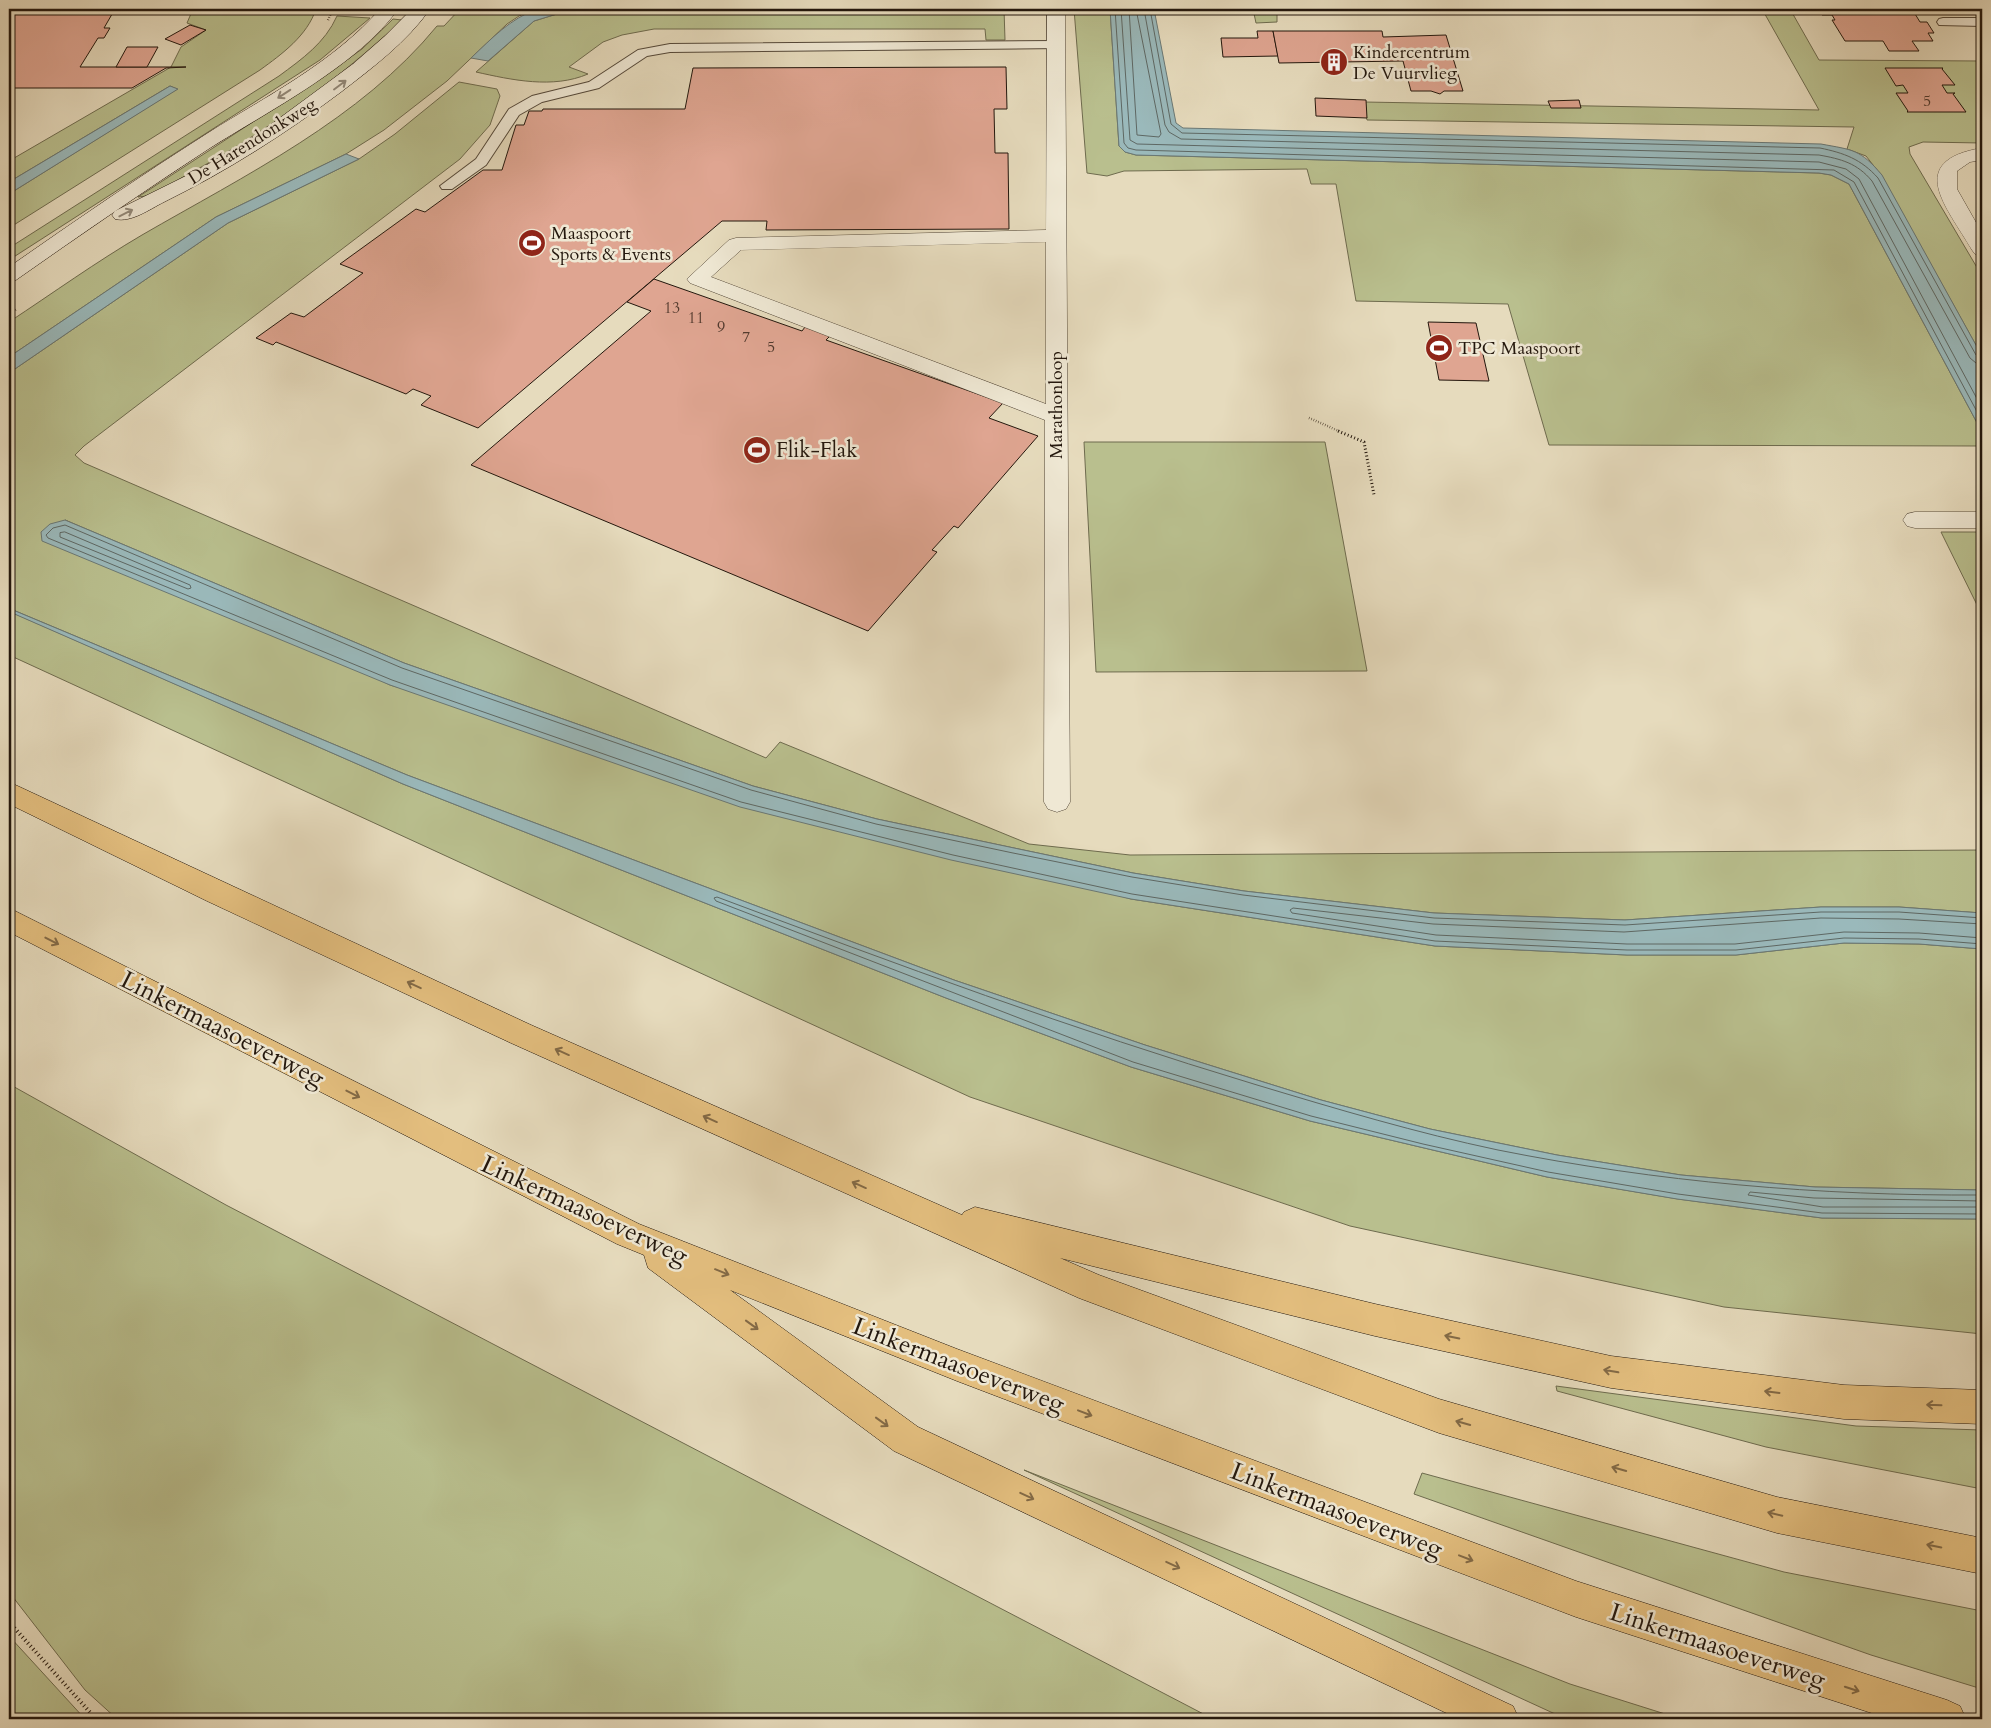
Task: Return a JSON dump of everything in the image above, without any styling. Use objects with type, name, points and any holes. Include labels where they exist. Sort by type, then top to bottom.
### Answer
[{"type":"highway","points":[[9,792],[217,893],[512,1030],[1090,1287],[1439,1416],[1777,1515],[1982,1556]]},
{"type":"highway","name":"Linkermaasoeverweg","points":[[9,918],[628,1234],[957,1365],[1576,1599],[1947,1719]]},
{"type":"highway","points":[[903,1205],[1375,1320],[1610,1372],[1844,1402],[1982,1407]]},
{"type":"highway","points":[[628,1234],[906,1439],[1500,1719]]},
{"type":"street","name":"De Harendonkweg","points":[[9,276],[36,259],[129,192],[330,64],[371,30],[389,9]]},
{"type":"street","name":"De Harendonkweg","points":[[36,259],[208,172],[273,132],[328,94],[373,58],[400,34],[421,9]]},
{"type":"street","name":"Marathonloop","points":[[1056,9],[1057,802]]},
{"type":"street","points":[[1982,154],[1964,157],[1948,170],[1947,189],[1982,250]]},
{"type":"street","points":[[1056,236],[736,244],[696,279],[1056,416]]},
{"type":"street","points":[[1915,520],[1982,520]]},
{"type":"lane","points":[[1943,22],[1982,22]]},
{"type":"lane","points":[[447,186],[481,162],[514,112],[537,99],[594,85],[644,53],[670,48],[1056,46]]},
{"type":"path","points":[[1309,418],[1364,442],[1374,494]]},
{"type":"path","points":[[9,1622],[96,1719]]},
{"type":"green space","points":[[193,9],[316,9],[307,28],[293,44],[260,70],[9,228],[9,194],[177,89],[170,86],[9,182],[9,161],[171,67],[181,47],[206,30],[187,23]]},
{"type":"green space","points":[[460,9],[537,9],[519,16],[507,24],[447,81],[384,130],[346,154],[216,217],[9,357],[9,322],[125,245],[260,167],[337,117],[373,90],[407,59],[437,26],[444,26]]},
{"type":"green space","points":[[1004,9],[1005,40],[986,40],[985,29],[654,29],[622,35],[603,42],[569,67],[588,74],[575,79],[532,82],[476,72],[534,21],[570,10]]},
{"type":"green space","points":[[1074,9],[1110,9],[1119,146],[1125,152],[1136,155],[1819,173],[1831,175],[1849,184],[1982,432],[1982,446],[1549,445],[1508,304],[1356,301],[1336,184],[1311,184],[1307,169],[1124,171],[1107,176],[1087,173]]},
{"type":"green space","points":[[1253,9],[1277,9],[1277,22],[1256,23]]},
{"type":"green space","points":[[1762,9],[1790,9],[1819,60],[1982,61],[1982,143],[1923,142],[1909,147],[1910,154],[1982,276],[1982,356],[1881,175],[1866,156],[1847,149],[1854,127],[1367,120],[1364,102],[1819,110]]},
{"type":"green space","points":[[337,16],[370,18],[320,60],[9,260],[9,248],[288,70],[319,42],[332,26]]},
{"type":"green space","points":[[393,19],[402,20],[377,43],[298,106],[212,161],[161,190],[138,197],[337,67],[362,49]]},
{"type":"green space","points":[[459,82],[497,89],[500,96],[490,125],[460,159],[84,446],[75,455],[84,463],[766,758],[780,742],[1029,844],[1130,855],[1982,850],[1982,913],[1899,907],[1821,907],[1625,920],[1434,913],[1244,891],[1133,873],[877,819],[753,786],[404,663],[65,520],[390,685],[1131,899],[1435,946],[1627,955],[1736,955],[1844,943],[1919,944],[1982,949],[1982,1190],[1815,1187],[1681,1175],[1557,1155],[1430,1129],[1321,1100],[1145,1045],[954,980],[407,775],[13,610],[11,612],[403,784],[946,998],[1131,1067],[1310,1121],[1547,1177],[1678,1199],[1822,1218],[1982,1219],[1982,1334],[1724,1307],[1350,1226],[970,1097],[9,655],[9,373],[228,223],[359,159],[395,134]]},
{"type":"green space","points":[[1084,442],[1325,442],[1367,671],[1096,672]]},
{"type":"green space","points":[[1941,532],[1982,532],[1982,615]]},
{"type":"green space","points":[[9,1084],[226,1205],[1213,1719],[117,1719],[85,1690],[9,1592]]},
{"type":"green space","points":[[1556,1386],[1856,1426],[1982,1430],[1982,1489],[1766,1447],[1557,1391]]},
{"type":"green space","points":[[1024,1470],[1570,1684],[1681,1719],[1566,1719]]},
{"type":"green space","points":[[1422,1473],[1784,1572],[1982,1611],[1982,1689],[1871,1655],[1414,1494]]},
{"type":"green space","points":[[9,1636],[85,1719],[9,1719]]},
{"type":"water","points":[[537,9],[774,9],[570,10],[534,21],[488,61],[471,58],[494,36],[518,18]]},
{"type":"water","points":[[1110,9],[1154,9],[1176,123],[1183,128],[1821,144],[1855,152],[1868,160],[1882,175],[1982,356],[1982,432],[1849,184],[1831,175],[1819,173],[1136,155],[1125,152],[1119,146]]},
{"type":"water","points":[[170,86],[178,89],[9,194],[9,182]]},
{"type":"water","points":[[346,154],[359,159],[228,223],[9,373],[9,357],[216,217]]},
{"type":"water","points":[[65,520],[404,663],[753,786],[877,819],[1133,873],[1244,891],[1434,913],[1625,920],[1821,907],[1899,907],[1982,913],[1982,949],[1919,944],[1844,943],[1736,955],[1627,955],[1435,946],[1131,899],[951,860],[740,807],[390,685],[42,541],[41,532],[50,524]]},
{"type":"water","points":[[13,610],[407,775],[954,980],[1145,1045],[1321,1100],[1430,1129],[1557,1155],[1681,1175],[1815,1187],[1982,1190],[1982,1219],[1822,1218],[1677,1199],[1547,1177],[1310,1121],[1131,1067],[946,998],[403,784],[10,612]]},
{"type":"building","points":[[115,9],[104,28],[110,28],[104,38],[98,38],[80,67],[186,67],[166,68],[132,88],[9,88],[9,10]]},
{"type":"building","points":[[1818,9],[1912,9],[1920,22],[1927,22],[1934,33],[1928,33],[1933,41],[1912,41],[1919,51],[1889,51],[1883,41],[1845,41],[1832,20],[1835,20],[1832,15],[1822,15]]},
{"type":"building","points":[[190,25],[206,30],[181,45],[165,39]]},
{"type":"building","points":[[1257,31],[1273,31],[1278,56],[1223,57],[1221,38],[1258,38]]},
{"type":"building","name":"Kindercentrum De Vuurvlieg","points":[[1273,31],[1382,31],[1383,37],[1446,35],[1463,91],[1444,91],[1440,94],[1431,91],[1411,91],[1403,61],[1279,63]]},
{"type":"building","points":[[127,47],[158,47],[147,67],[116,67]]},
{"type":"building","name":"Maaspoort Sports & Events","points":[[1006,67],[1007,109],[994,109],[995,153],[1008,153],[1009,229],[766,230],[767,221],[722,221],[478,428],[421,405],[431,396],[413,389],[406,394],[276,342],[273,345],[256,338],[291,313],[304,317],[363,273],[340,264],[416,209],[425,212],[483,170],[502,170],[516,125],[524,125],[529,111],[542,111],[543,109],[685,109],[693,68]]},
{"type":"building","points":[[1885,68],[1943,68],[1955,85],[1942,85],[1947,93],[1955,93],[1953,94],[1966,112],[1907,112],[1896,93],[1908,93],[1903,85],[1896,86]]},
{"type":"building","points":[[1315,98],[1366,100],[1367,118],[1316,116]]},
{"type":"building","points":[[1579,100],[1581,108],[1551,108],[1548,101]]},
{"type":"building","name":"Flik-Flak","points":[[654,279],[802,331],[805,327],[830,336],[826,340],[1003,403],[989,418],[1038,436],[958,528],[954,526],[932,550],[937,552],[868,631],[471,465],[651,311],[627,302]]},
{"type":"building","points":[[1428,322],[1476,323],[1489,381],[1439,380]]},
{"type":"place","name":"Kindercentrum De Vuurvlieg","points":[[1334,62]]},
{"type":"place","name":"Maaspoort Sports & Events","points":[[532,243]]},
{"type":"place","name":"TPC Maaspoort","points":[[1439,348]]},
{"type":"place","name":"Flik-Flak","points":[[757,450]]}]
